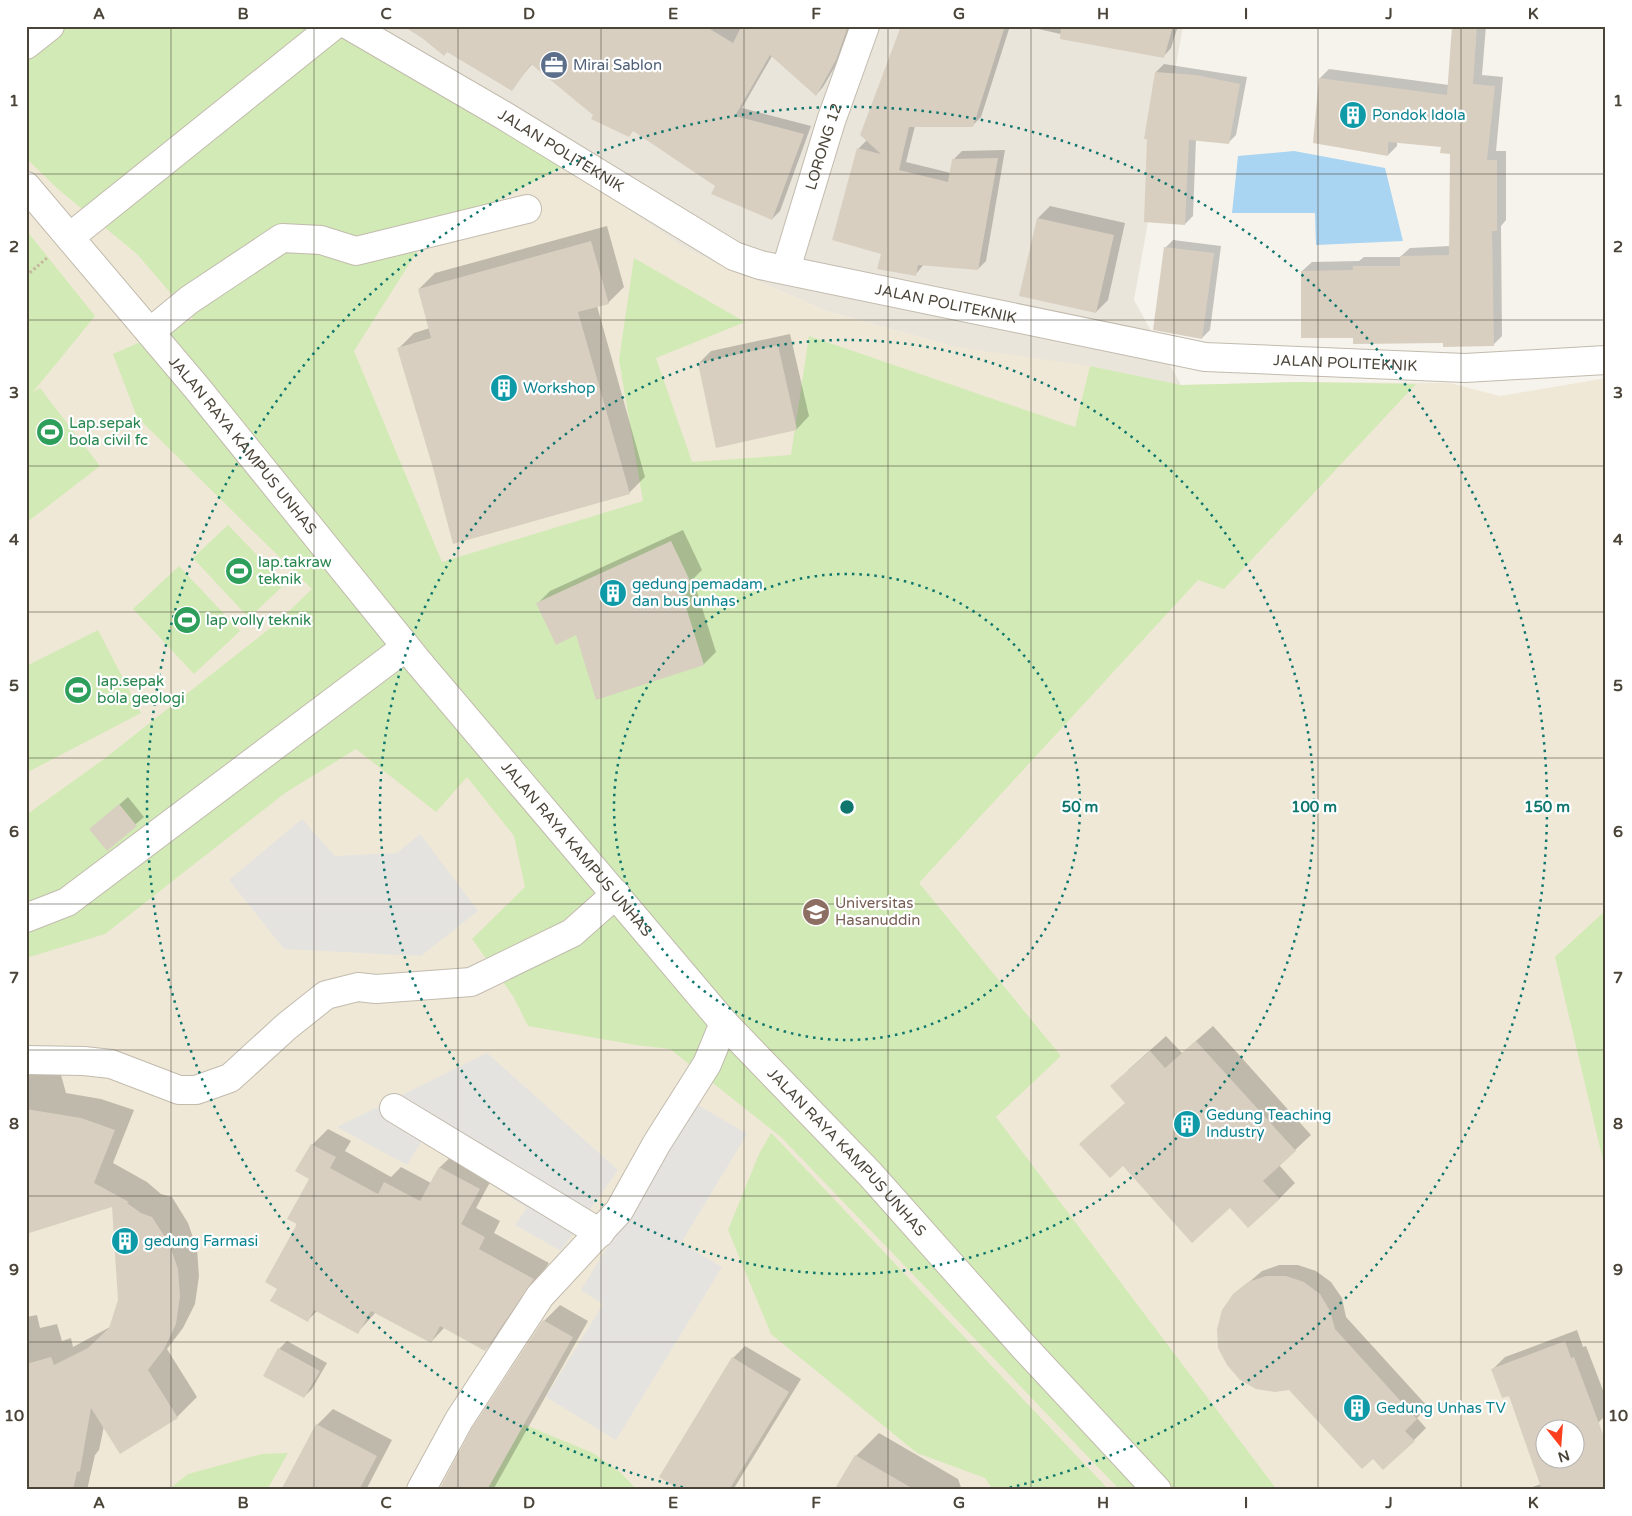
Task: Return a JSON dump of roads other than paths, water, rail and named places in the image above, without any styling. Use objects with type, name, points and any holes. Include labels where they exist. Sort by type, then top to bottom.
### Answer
[{"type":"street","points":[[26,45],[50,26]]},
{"type":"street","name":"JALAN POLITEKNIK","points":[[350,26],[503,115],[734,256],[760,265],[1205,357],[1465,368],[1606,360]]},
{"type":"street","name":"LORONG 12","points":[[786,269],[831,121],[866,26]]},
{"type":"street","points":[[70,237],[323,34]]},
{"type":"street","name":"JALAN RAYA KAMPUS UNHAS","points":[[26,186],[150,332],[406,647],[724,1023],[870,1174],[1023,1346],[1156,1490]]},
{"type":"street","points":[[150,332],[189,300],[282,238],[321,240],[356,251],[527,209]]},
{"type":"street","points":[[26,918],[67,902],[406,647]]},
{"type":"street","points":[[26,1060],[84,1061],[111,1064],[179,1090],[196,1090],[230,1078],[287,1026],[326,996],[358,987],[376,989],[471,982],[572,933],[616,894]]},
{"type":"street","points":[[420,1490],[459,1420],[540,1296],[620,1211],[657,1143],[707,1064],[724,1023]]},
{"type":"street","points":[[394,1108],[600,1233]]},
{"type":"water","points":[[1294,151],[1385,168],[1403,241],[1316,245],[1315,213],[1232,213],[1238,156]]},
{"type":"place","name":"Mirai Sablon","points":[[554,65]]},
{"type":"place","name":"Pondok Idola","points":[[1353,115]]},
{"type":"place","name":"Workshop","points":[[504,388]]},
{"type":"place","name":"Lap.sepak bola civil fc","points":[[50,432]]},
{"type":"place","name":"lap.takraw teknik","points":[[239,571]]},
{"type":"place","name":"gedung pemadam dan bus unhas","points":[[613,593]]},
{"type":"place","name":"lap volly teknik","points":[[187,620]]},
{"type":"place","name":"lap.sepak bola geologi","points":[[78,690]]},
{"type":"place","name":"Universitas Hasanuddin","points":[[816,912]]},
{"type":"place","name":"Gedung Teaching Industry","points":[[1187,1124]]},
{"type":"place","name":"gedung Farmasi","points":[[125,1241]]},
{"type":"place","name":"Gedung Unhas TV","points":[[1357,1408]]}]
